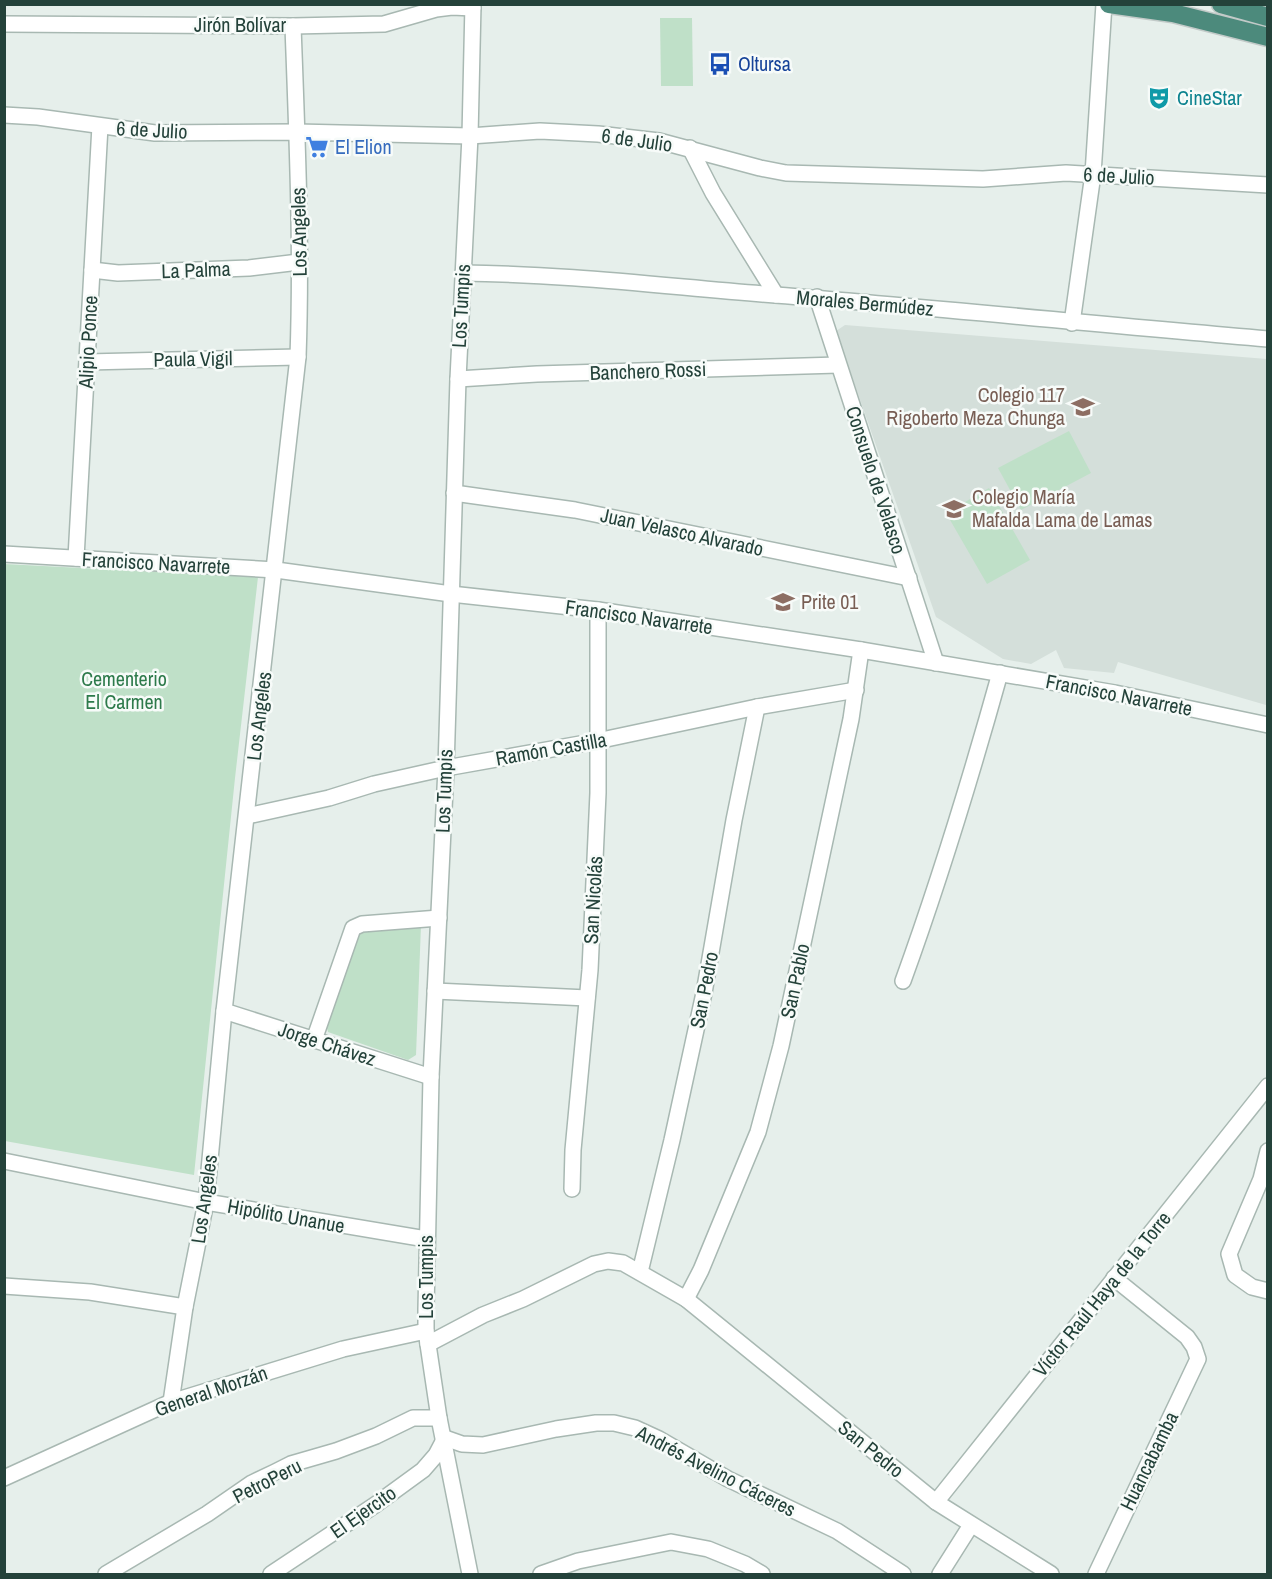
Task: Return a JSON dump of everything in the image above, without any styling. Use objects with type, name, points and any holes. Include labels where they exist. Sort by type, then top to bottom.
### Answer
[{"type":"highway","points":[[1109,4],[1201,19],[1268,37]]},
{"type":"highway","points":[[1221,4],[1268,17]]},
{"type":"street","points":[[1072,323],[1093,174],[1104,4]]},
{"type":"street","name":"Jirón Bolívar","points":[[4,24],[294,26],[384,24],[436,9],[473,6]]},
{"type":"street","name":"Los Tumpis","points":[[470,1575],[445,1438],[439,1418],[427,1338],[426,1239],[430,1077],[446,768],[473,6]]},
{"type":"street","name":"Los Angeles","points":[[171,1402],[185,1306],[206,1202],[224,1011],[276,570],[298,357],[299,262],[294,26]]},
{"type":"street","name":"6 de Julio","points":[[4,115],[38,117],[155,133],[297,132],[470,136],[552,131],[659,141],[786,173],[983,179],[1066,173],[1268,185]]},
{"type":"street","name":"Alipio Ponce","points":[[76,558],[100,126]]},
{"type":"street","points":[[690,148],[713,193],[776,295]]},
{"type":"street","name":"La Palma","points":[[92,270],[118,273],[249,268],[299,262]]},
{"type":"street","name":"Morales Bermúdez","points":[[463,273],[519,273],[817,297],[1072,323],[1268,339]]},
{"type":"street","name":"Consuelo de Velasco","points":[[817,297],[936,663]]},
{"type":"street","name":"Paula Vigil","points":[[87,362],[298,357]]},
{"type":"street","name":"Banchero Rossi","points":[[458,379],[537,374],[838,365]]},
{"type":"street","name":"Juan Velasco Alvarado","points":[[454,492],[575,510],[909,578]]},
{"type":"street","name":"Francisco Navarrete","points":[[4,554],[276,570],[451,594],[597,610],[1000,673],[1115,693],[1268,725]]},
{"type":"street","name":"San Nicolás","points":[[572,1189],[573,1150],[590,970],[597,817],[597,610]]},
{"type":"street","name":"San Pablo","points":[[686,1299],[701,1270],[758,1132],[782,1046],[856,690],[861,650]]},
{"type":"street","points":[[903,981],[960,816],[1000,673]]},
{"type":"street","name":"Ramón Castilla","points":[[247,816],[446,768],[856,690]]},
{"type":"street","name":"San Pedro","points":[[640,1272],[704,993],[734,820],[758,707]]},
{"type":"street","points":[[314,1040],[353,928],[362,924],[439,918]]},
{"type":"street","points":[[435,991],[586,998]]},
{"type":"street","name":"Jorge Chávez","points":[[224,1011],[430,1077]]},
{"type":"street","name":"Víctor Raúl Haya de la Torre","points":[[936,1502],[1268,1086]]},
{"type":"street","points":[[1268,1151],[1262,1179],[1229,1254],[1235,1275],[1252,1287],[1268,1291]]},
{"type":"street","name":"Hipólito Unanue","points":[[4,1161],[206,1202],[426,1239]]},
{"type":"street","name":"San Pedro","points":[[427,1338],[516,1303],[594,1264],[608,1261],[623,1263],[686,1299],[936,1502],[1051,1575]]},
{"type":"street","name":"Huancabamba","points":[[1096,1575],[1198,1359],[1187,1337],[1114,1278]]},
{"type":"street","points":[[4,1286],[90,1292],[185,1306]]},
{"type":"street","name":"General Morzán","points":[[4,1478],[171,1402],[343,1349],[427,1338]]},
{"type":"street","name":"PetroPeru","points":[[106,1575],[207,1514],[252,1483],[274,1472],[291,1464],[376,1436],[413,1418],[439,1418]]},
{"type":"street","name":"Andrés Avelino Cáceres","points":[[445,1438],[462,1444],[483,1445],[596,1423],[614,1423],[635,1428],[659,1439],[728,1479],[837,1531],[903,1575]]},
{"type":"street","name":"El Ejercito","points":[[271,1575],[423,1470],[436,1455],[445,1438]]},
{"type":"street","points":[[940,1575],[971,1525]]},
{"type":"street","points":[[541,1575],[578,1561],[613,1552],[670,1542],[708,1549],[745,1564],[762,1575]]},
{"type":"shaded area","points":[[845,325],[1267,359],[1266,705],[1118,662],[1114,673],[1064,668],[1056,650],[1031,664],[1003,659],[936,617],[836,331]]},
{"type":"green space","points":[[660,18],[692,18],[693,86],[661,86]]},
{"type":"green space","points":[[1069,431],[1091,473],[1021,510],[998,468]]},
{"type":"green space","points":[[989,488],[1030,560],[987,584],[946,513]]},
{"type":"green space","name":"Cementerio El Carmen","points":[[4,564],[258,577],[194,1175],[5,1141]]},
{"type":"green space","points":[[421,925],[416,1055],[408,1060],[328,1032],[326,1024],[360,931]]},
{"type":"place","name":"Oltursa","points":[[720,64]]},
{"type":"place","name":"CineStar","points":[[1159,98]]},
{"type":"place","name":"El Elion","points":[[317,147]]},
{"type":"place","name":"Colegio 117 Rigoberto Meza Chunga","points":[[1083,407]]},
{"type":"place","name":"Colegio María Mafalda Lama de Lamas","points":[[954,509]]},
{"type":"place","name":"Prite 01","points":[[783,602]]}]
